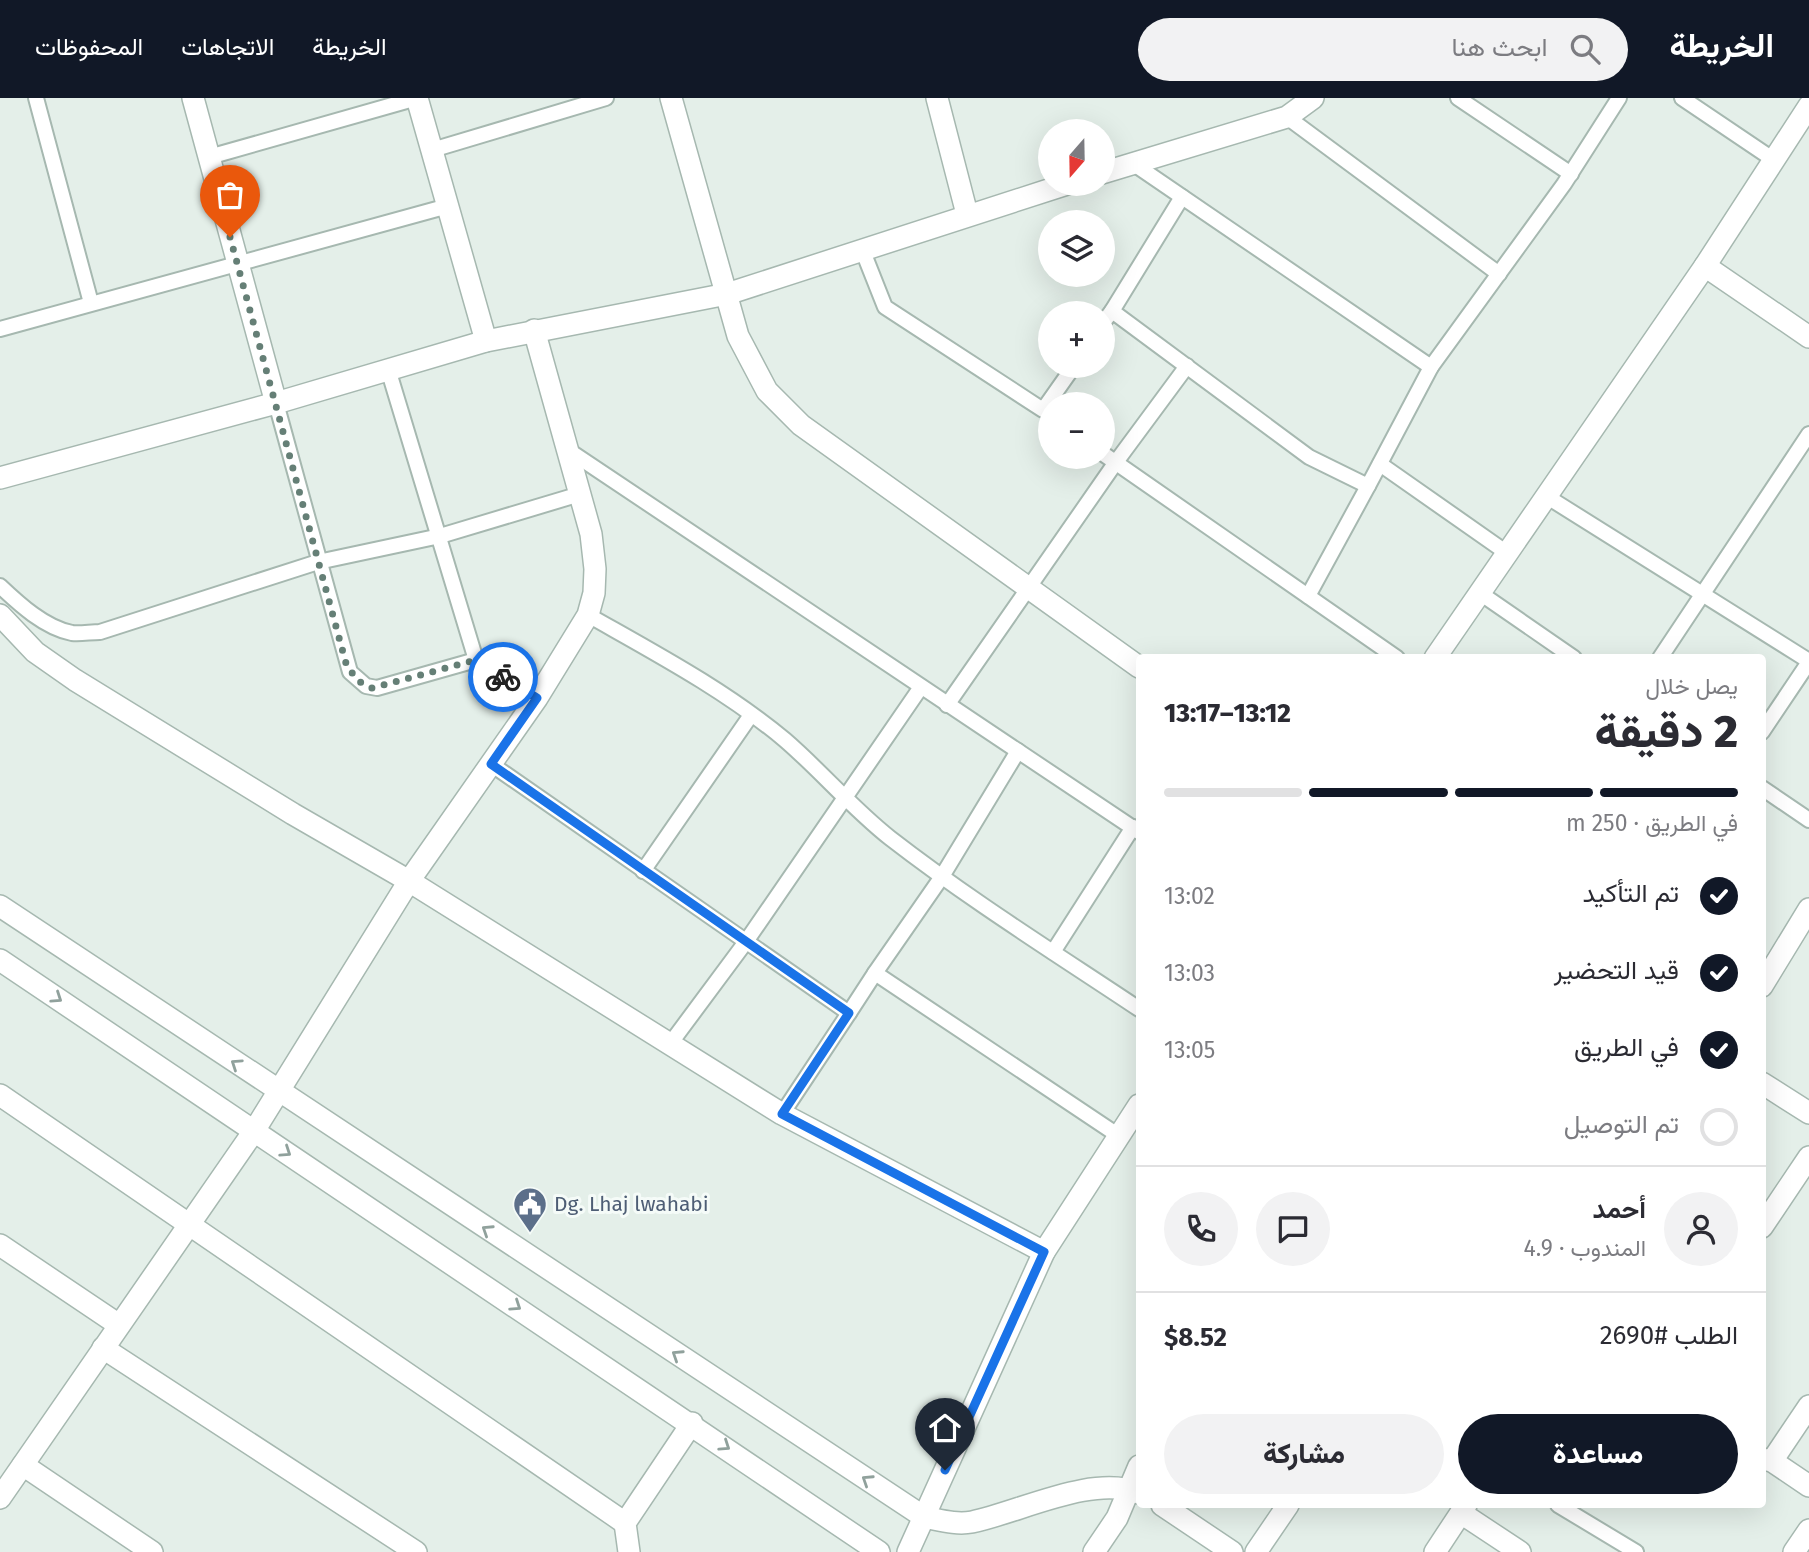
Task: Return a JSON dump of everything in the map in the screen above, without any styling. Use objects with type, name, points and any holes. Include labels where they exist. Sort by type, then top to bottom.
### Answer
[{"type":"street","points":[[193,98],[276,403]]},
{"type":"street","points":[[417,98],[486,341]]},
{"type":"street","points":[[671,98],[738,335],[767,391],[793,417],[1136,665]]},
{"type":"street","points":[[937,98],[967,214]]},
{"type":"street","points":[[1115,169],[1287,117],[1313,98]]},
{"type":"street","points":[[1438,654],[1705,266],[1809,106]]},
{"type":"street","points":[[1,473],[276,403],[486,341],[727,294],[1038,193]]},
{"type":"street","points":[[1705,266],[1809,337]]},
{"type":"street","points":[[0,1498],[254,1131],[409,881],[537,698],[588,615],[595,569],[591,534],[534,330]]},
{"type":"street","points":[[0,615],[35,652],[75,680],[273,803],[409,881],[782,1114],[1044,1252]]},
{"type":"street","points":[[0,906],[924,1517],[970,1522],[1100,1488],[1134,1491],[1094,1552]]},
{"type":"street","points":[[1766,979],[1809,909]]},
{"type":"street","points":[[0,960],[692,1423],[879,1552]]},
{"type":"street","points":[[1766,1086],[1809,1114]]},
{"type":"street","points":[[0,1095],[625,1522]]},
{"type":"street","points":[[908,1552],[1044,1252],[1136,1110]]},
{"type":"street","points":[[1766,1221],[1809,1157]]},
{"type":"street","points":[[0,1245],[118,1325]]},
{"type":"street","points":[[103,1348],[416,1552]]},
{"type":"street","points":[[1809,1406],[1767,1460],[1809,1486]]},
{"type":"street","points":[[629,1552],[625,1522],[692,1423]]},
{"type":"street","points":[[23,1465],[152,1552]]},
{"type":"street","points":[[1166,1508],[1232,1552]]},
{"type":"street","points":[[1256,1552],[1286,1508]]},
{"type":"street","points":[[1435,1552],[1464,1509],[1520,1552]]},
{"type":"street","points":[[1794,1552],[1809,1530]]},
{"type":"lane","points":[[36,98],[91,303]]},
{"type":"lane","points":[[209,157],[417,98]]},
{"type":"lane","points":[[432,150],[606,98]]},
{"type":"lane","points":[[1458,98],[1571,174]]},
{"type":"lane","points":[[1308,596],[1431,367],[1571,174],[1619,98]]},
{"type":"lane","points":[[1682,98],[1773,160]]},
{"type":"lane","points":[[1287,117],[1499,274]]},
{"type":"lane","points":[[1134,164],[1431,367]]},
{"type":"lane","points":[[1115,306],[1182,197]]},
{"type":"lane","points":[[0,329],[448,206]]},
{"type":"lane","points":[[862,248],[885,307],[1038,407]]},
{"type":"lane","points":[[1115,313],[1310,457],[1368,486]]},
{"type":"lane","points":[[947,705],[1116,462],[1187,366]]},
{"type":"lane","points":[[388,369],[476,660],[537,698]]},
{"type":"lane","points":[[276,403],[347,667],[366,687],[377,688],[476,660]]},
{"type":"lane","points":[[1662,654],[1700,593],[1809,435]]},
{"type":"lane","points":[[568,450],[1136,830],[1053,951]]},
{"type":"lane","points":[[1116,462],[1391,654]]},
{"type":"lane","points":[[1380,464],[1507,553]]},
{"type":"lane","points":[[0,586],[32,613],[54,626],[72,633],[100,632],[318,562],[440,536],[580,494]]},
{"type":"lane","points":[[1546,496],[1809,662],[1766,726]]},
{"type":"lane","points":[[1480,593],[1568,654]]},
{"type":"lane","points":[[588,615],[667,660],[751,715],[785,740],[844,797],[941,878],[1136,1007]]},
{"type":"lane","points":[[670,1044],[745,943],[921,687]]},
{"type":"lane","points":[[643,871],[751,715]]},
{"type":"lane","points":[[782,1114],[875,972],[941,878],[1018,751]]},
{"type":"lane","points":[[491,764],[849,1013]]},
{"type":"lane","points":[[1766,791],[1809,820]]},
{"type":"lane","points":[[875,972],[1119,1136]]},
{"type":"lane","points":[[1563,1508],[1636,1552]]},
{"type":"way so far","points":[[230,237],[347,667],[354,677],[366,687],[372,688],[476,660],[503,677]]},
{"type":"place","name":"Dg. Lhaj lwahabi","points":[[530,1234]]},
{"type":"route","points":[[503,677],[537,698],[491,764],[849,1013],[782,1114],[1044,1252],[945,1470]]}]
